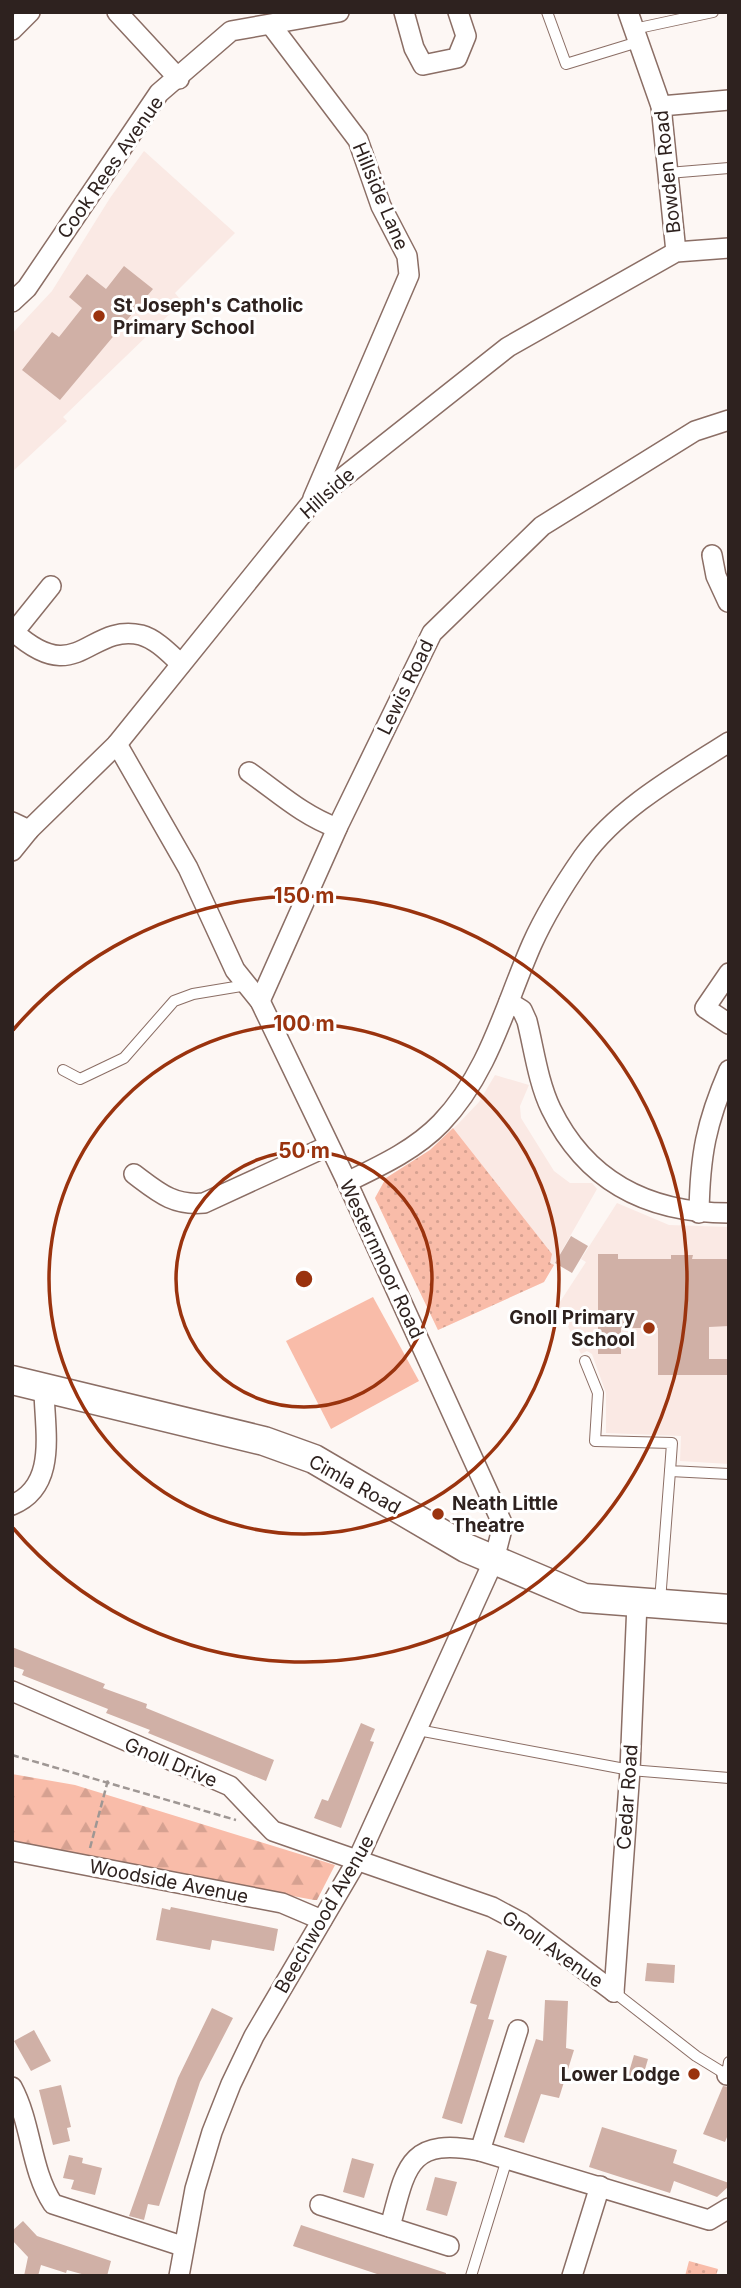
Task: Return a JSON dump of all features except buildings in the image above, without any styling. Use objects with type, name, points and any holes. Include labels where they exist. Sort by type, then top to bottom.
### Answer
[{"type":"main road","name":"Cimla Road","points":[[12,1380],[264,1441],[314,1459],[466,1548],[584,1598],[729,1609]]},
{"type":"street","points":[[12,30],[30,12]]},
{"type":"street","points":[[117,12],[179,79]]},
{"type":"street","name":"Cook Rees Avenue","points":[[12,302],[27,288],[159,93],[179,79],[232,31],[339,12]]},
{"type":"street","points":[[404,12],[414,48],[423,65],[457,58],[466,36],[458,12]]},
{"type":"street","name":"Hillside Lane","points":[[271,25],[358,140],[381,206],[407,256],[409,275],[312,502]]},
{"type":"street","name":"Bowden Road","points":[[633,28],[662,106],[676,252]]},
{"type":"street","points":[[662,106],[729,100]]},
{"type":"street","name":"Hillside","points":[[12,851],[20,826],[117,744],[312,502],[508,347],[676,252],[729,248]]},
{"type":"street","name":"Lewis Road","points":[[253,993],[432,633],[542,526],[695,431],[729,420]]},
{"type":"street","points":[[712,555],[722,574],[728,602]]},
{"type":"street","points":[[51,586],[14,632],[34,650],[67,657],[118,635],[141,635],[164,648],[181,664]]},
{"type":"street","points":[[347,1182],[418,1143],[441,1123],[466,1091],[487,1056],[533,942],[584,855],[638,801],[729,742]]},
{"type":"street","name":"Westernmoor Road","points":[[117,744],[188,868],[235,970],[253,993],[347,1182],[503,1525],[494,1560]]},
{"type":"street","points":[[250,772],[287,803],[315,820],[337,828]]},
{"type":"street","points":[[729,974],[705,1008],[729,1024]]},
{"type":"street","points":[[509,1002],[522,1010],[527,1021],[550,1108],[594,1168],[646,1202],[699,1213],[729,1213]]},
{"type":"street","points":[[699,1213],[702,1151],[710,1115],[729,1070]]},
{"type":"street","points":[[134,1174],[167,1199],[185,1205],[204,1203],[328,1146]]},
{"type":"street","points":[[12,1505],[34,1489],[44,1472],[47,1453],[44,1388]]},
{"type":"street","name":"Beechwood Avenue","points":[[179,2276],[182,2246],[212,2132],[230,2084],[254,2036],[358,1859],[494,1560]]},
{"type":"street","name":"Cedar Road","points":[[614,1992],[630,1770],[648,1604]]},
{"type":"street","name":"Gnoll Drive","points":[[12,1690],[230,1787],[273,1831],[358,1859]]},
{"type":"street","name":"Woodside Avenue","points":[[12,1851],[282,1903],[322,1920]]},
{"type":"street","name":"Gnoll Avenue","points":[[358,1859],[492,1907],[522,1923],[614,1992]]},
{"type":"street","points":[[480,2151],[518,2030]]},
{"type":"street","points":[[12,2087],[26,2120],[42,2187],[53,2204],[182,2246]]},
{"type":"street","points":[[390,2227],[404,2177],[421,2154],[444,2146],[508,2158],[709,2220],[729,2208]]},
{"type":"street","points":[[572,2276],[600,2186]]},
{"type":"street","points":[[320,2205],[449,2246]]},
{"type":"lane","points":[[547,12],[566,64],[633,28],[713,12]]},
{"type":"lane","points":[[668,173],[729,168]]},
{"type":"lane","points":[[63,1070],[80,1079],[124,1058],[174,1001],[194,994],[253,993]]},
{"type":"lane","points":[[585,1361],[598,1393],[596,1441],[672,1443],[670,1471],[648,1604]]},
{"type":"lane","points":[[670,1471],[729,1474]]},
{"type":"lane","points":[[418,1730],[528,1754],[630,1770],[729,1778]]},
{"type":"lane","name":"Gnoll Avenue","points":[[614,1992],[696,2056],[728,2071]]},
{"type":"lane","points":[[471,2276],[508,2158]]},
{"type":"path","points":[[12,1755],[108,1780],[273,1831]]},
{"type":"path","points":[[86,1865],[108,1780]]},
{"type":"shaded area","name":"St Joseph's Catholic Primary School","points":[[144,151],[235,233],[175,293],[182,302],[63,417],[67,421],[12,472],[12,334],[52,291],[110,198]]},
{"type":"shaded area","name":"Gnoll Primary School","points":[[495,1075],[529,1085],[520,1106],[521,1118],[554,1171],[570,1183],[592,1183],[597,1189],[544,1282],[438,1330],[375,1198],[386,1178],[430,1150],[458,1124],[479,1102]]},
{"type":"shaded area","name":"Gnoll Primary School","points":[[617,1203],[669,1225],[729,1227],[729,1464],[680,1461],[681,1436],[606,1433],[606,1393],[592,1354],[587,1351],[581,1354],[558,1305],[586,1262],[581,1259]]},
{"type":"green space","name":"Gnoll Primary School","points":[[453,1128],[552,1254],[550,1263],[554,1265],[544,1282],[438,1330],[375,1198],[386,1178],[430,1150]]},
{"type":"green space","points":[[373,1297],[419,1381],[331,1429],[286,1341]]},
{"type":"green space","points":[[12,1774],[75,1785],[335,1865],[317,1900],[314,1900],[12,1843]]},
{"type":"green space","points":[[689,2261],[718,2269],[716,2276],[685,2276]]},
{"type":"place","name":"St Joseph's Catholic Primary School","points":[[99,316]]},
{"type":"place","name":"Gnoll Primary School","points":[[649,1328]]},
{"type":"place","name":"Neath Little Theatre","points":[[438,1514]]},
{"type":"place","name":"Lower Lodge","points":[[694,2074]]}]
